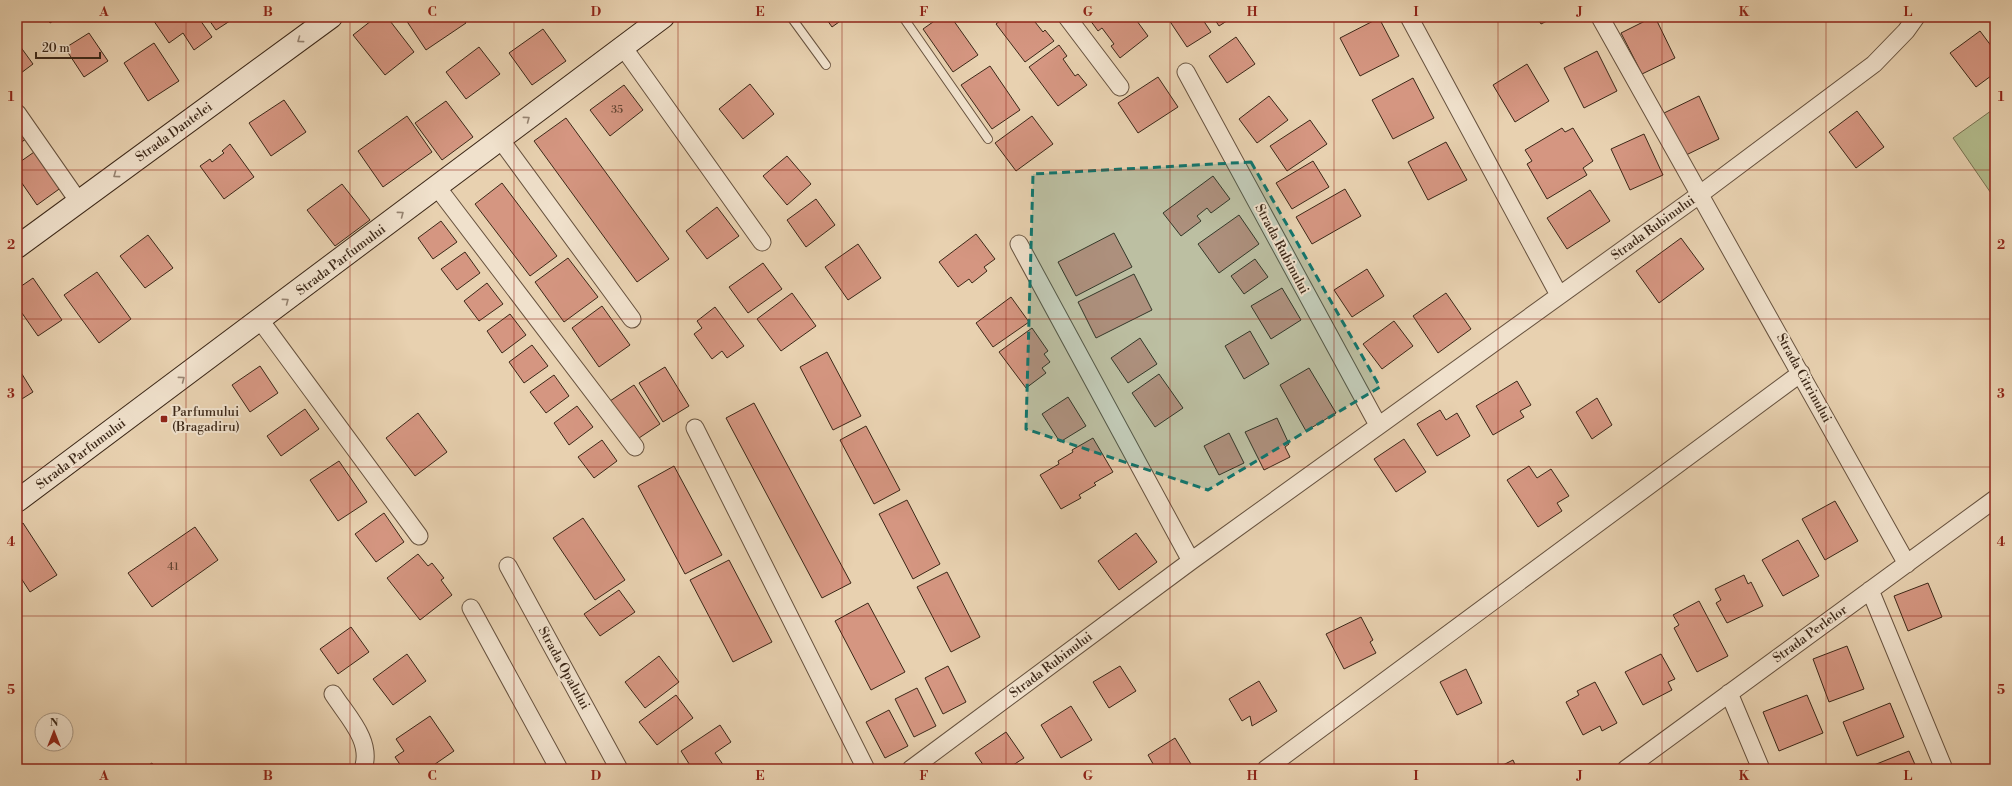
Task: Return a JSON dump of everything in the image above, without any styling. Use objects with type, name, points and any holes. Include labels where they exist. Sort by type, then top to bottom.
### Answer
[{"type":"street","name":"Strada Dantelei","points":[[17,247],[331,17]]},
{"type":"street","name":"Strada Parfumului","points":[[17,502],[663,17]]},
{"type":"street","points":[[1067,17],[1120,87]]},
{"type":"street","points":[[1409,17],[1559,295]]},
{"type":"street","name":"Strada Citrinului","points":[[1600,17],[1699,195],[1802,373],[1907,564]]},
{"type":"street","name":"Strada Rubinului","points":[[910,769],[1191,561],[1699,195],[1874,64],[1906,31],[1916,17]]},
{"type":"street","points":[[623,47],[762,242]]},
{"type":"street","name":"Strada Rubinului","points":[[1186,72],[1378,425]]},
{"type":"street","points":[[17,113],[79,202]]},
{"type":"street","points":[[500,139],[632,319]]},
{"type":"street","points":[[437,187],[635,447]]},
{"type":"street","points":[[1019,244],[1191,561]]},
{"type":"street","points":[[260,320],[419,536]]},
{"type":"street","points":[[1266,769],[1802,373]]},
{"type":"street","points":[[695,428],[866,769]]},
{"type":"street","name":"Strada Perlelor","points":[[1626,769],[1995,499]]},
{"type":"street","name":"Strada Opalului","points":[[508,566],[619,769]]},
{"type":"street","points":[[1870,590],[1944,769]]},
{"type":"street","points":[[472,608],[559,769]]},
{"type":"street","points":[[1729,693],[1761,769]]},
{"type":"street","points":[[333,694],[364,742],[366,752],[363,769]]},
{"type":"lane","points":[[792,17],[826,65]]},
{"type":"lane","points":[[903,17],[988,139]]},
{"type":"highlighted area","points":[[1251,162],[1380,387],[1208,490],[1026,429],[1033,174]]},
{"type":"green space","points":[[1995,108],[1995,199],[1953,138]]},
{"type":"building","points":[[46,17],[59,17],[50,23]]},
{"type":"building","points":[[151,17],[198,17],[212,37],[194,50],[183,33],[169,43]]},
{"type":"building","points":[[207,17],[236,17],[216,30]]},
{"type":"building","points":[[376,17],[387,17],[414,52],[385,75],[353,35]]},
{"type":"building","points":[[404,17],[462,17],[466,23],[426,50]]},
{"type":"building","points":[[825,17],[846,17],[832,27]]},
{"type":"building","points":[[940,17],[951,17],[978,55],[953,72],[923,29]]},
{"type":"building","points":[[1005,17],[1031,17],[1043,32],[1045,30],[1054,41],[1025,62],[996,24]]},
{"type":"building","points":[[1093,17],[1134,17],[1148,36],[1120,58],[1111,46],[1114,44],[1102,28],[1098,31],[1090,20]]},
{"type":"building","points":[[1167,17],[1201,17],[1211,32],[1187,47]]},
{"type":"building","points":[[1213,17],[1233,17],[1219,26]]},
{"type":"building","points":[[1537,17],[1555,17],[1541,24]]},
{"type":"building","points":[[1655,17],[1675,58],[1642,74],[1621,33]]},
{"type":"building","points":[[1379,18],[1399,56],[1360,76],[1340,38]]},
{"type":"building","points":[[543,29],[566,61],[532,85],[509,53]]},
{"type":"building","points":[[1980,31],[1995,51],[1995,73],[1976,87],[1950,53]]},
{"type":"building","points":[[89,33],[108,61],[84,77],[65,48]]},
{"type":"building","points":[[1236,37],[1255,64],[1227,83],[1209,56]]},
{"type":"building","points":[[17,42],[33,64],[17,76]]},
{"type":"building","points":[[154,43],[179,81],[148,101],[124,63]]},
{"type":"building","points":[[1059,45],[1067,56],[1063,59],[1075,76],[1078,74],[1087,85],[1058,106],[1029,67]]},
{"type":"building","points":[[479,47],[500,74],[466,99],[446,72]]},
{"type":"building","points":[[1597,51],[1617,91],[1584,108],[1564,68]]},
{"type":"building","points":[[1527,64],[1549,101],[1515,122],[1493,85]]},
{"type":"building","points":[[990,66],[1020,110],[992,129],[961,85]]},
{"type":"building","points":[[1158,77],[1178,107],[1138,133],[1118,103]]},
{"type":"building","points":[[1413,78],[1434,118],[1393,139],[1372,100]]},
{"type":"building","points":[[750,84],[774,114],[743,139],[719,109]]},
{"type":"building","points":[[624,85],[643,110],[610,136],[590,110]]},
{"type":"building","points":[[1269,96],[1288,120],[1257,143],[1239,119]]},
{"type":"building","points":[[1699,96],[1719,139],[1684,156],[1664,113]]},
{"type":"building","points":[[284,100],[306,132],[271,156],[249,123]]},
{"type":"building","points":[[446,101],[473,137],[442,160],[415,123]]},
{"type":"building","points":[[1857,111],[1884,147],[1856,168],[1829,132]]},
{"type":"building","points":[[407,116],[432,152],[383,187],[358,151]]},
{"type":"building","points":[[1032,116],[1053,144],[1016,171],[995,143]]},
{"type":"building","points":[[566,118],[669,259],[637,282],[534,141]]},
{"type":"building","points":[[1310,120],[1327,144],[1287,171],[1270,146]]},
{"type":"building","points":[[17,126],[26,139],[17,145]]},
{"type":"building","points":[[1562,128],[1565,132],[1573,128],[1593,161],[1583,168],[1587,175],[1547,199],[1527,164],[1532,161],[1525,150]]},
{"type":"building","points":[[1644,134],[1663,175],[1630,190],[1611,149]]},
{"type":"building","points":[[1446,142],[1467,180],[1428,200],[1408,162]]},
{"type":"building","points":[[230,144],[254,177],[224,199],[200,166],[210,159],[212,162],[224,153],[222,151]]},
{"type":"building","points":[[37,150],[62,187],[37,205],[17,176],[17,164]]},
{"type":"building","points":[[787,156],[811,184],[787,205],[763,176]]},
{"type":"building","points":[[1313,161],[1329,187],[1292,209],[1276,183]]},
{"type":"building","points":[[1213,176],[1230,199],[1211,213],[1207,208],[1197,216],[1201,221],[1181,236],[1163,213]]},
{"type":"building","points":[[502,183],[557,256],[530,276],[475,204]]},
{"type":"building","points":[[342,184],[370,220],[335,246],[307,210]]},
{"type":"building","points":[[1345,189],[1361,216],[1312,244],[1296,217]]},
{"type":"building","points":[[1590,190],[1610,221],[1567,249],[1547,218]]},
{"type":"building","points":[[816,199],[835,225],[806,247],[787,220]]},
{"type":"building","points":[[717,207],[739,236],[707,259],[686,231]]},
{"type":"building","points":[[1239,215],[1259,244],[1219,273],[1198,244]]},
{"type":"building","points":[[441,221],[457,242],[433,259],[418,238]]},
{"type":"building","points":[[1114,233],[1132,267],[1076,296],[1058,262]]},
{"type":"building","points":[[976,234],[995,259],[984,267],[987,271],[972,283],[969,279],[958,287],[939,262]]},
{"type":"building","points":[[148,235],[173,268],[145,288],[120,256]]},
{"type":"building","points":[[1681,238],[1704,269],[1659,303],[1636,271]]},
{"type":"building","points":[[858,244],[881,278],[848,300],[825,267]]},
{"type":"building","points":[[465,252],[480,273],[457,290],[441,269]]},
{"type":"building","points":[[568,258],[598,297],[564,322],[535,282]]},
{"type":"building","points":[[1255,259],[1268,277],[1244,294],[1231,276]]},
{"type":"building","points":[[763,263],[782,289],[748,313],[729,287]]},
{"type":"building","points":[[1367,269],[1384,296],[1352,317],[1334,290]]},
{"type":"building","points":[[97,272],[131,319],[99,343],[64,295]]},
{"type":"building","points":[[1134,274],[1152,310],[1096,338],[1078,302]]},
{"type":"building","points":[[33,278],[62,320],[38,336],[17,306],[17,289]]},
{"type":"building","points":[[487,283],[503,304],[479,321],[464,301]]},
{"type":"building","points":[[1282,288],[1301,320],[1271,339],[1251,306]]},
{"type":"building","points":[[792,293],[816,326],[781,351],[757,319]]},
{"type":"building","points":[[1446,293],[1471,329],[1438,353],[1413,316]]},
{"type":"building","points":[[1011,297],[1029,322],[993,347],[976,323]]},
{"type":"building","points":[[602,306],[630,345],[599,367],[572,328]]},
{"type":"building","points":[[715,307],[744,346],[727,358],[722,351],[712,359],[694,334],[702,328],[697,321]]},
{"type":"building","points":[[510,314],[526,335],[502,353],[487,331]]},
{"type":"building","points":[[1394,321],[1413,346],[1382,369],[1363,344]]},
{"type":"building","points":[[1032,328],[1048,351],[1044,354],[1050,362],[1042,368],[1046,373],[1026,388],[999,352]]},
{"type":"building","points":[[1250,331],[1269,364],[1244,379],[1225,346]]},
{"type":"building","points":[[1140,338],[1157,364],[1128,383],[1111,358]]},
{"type":"building","points":[[532,345],[548,366],[524,383],[509,362]]},
{"type":"building","points":[[827,352],[861,416],[833,430],[800,367]]},
{"type":"building","points":[[17,366],[33,392],[17,402]]},
{"type":"building","points":[[260,366],[278,393],[250,412],[232,385]]},
{"type":"building","points":[[665,367],[689,406],[663,422],[639,383]]},
{"type":"building","points":[[1309,368],[1336,413],[1306,431],[1280,385]]},
{"type":"building","points":[[1159,374],[1183,408],[1155,427],[1132,393]]},
{"type":"building","points":[[554,375],[569,396],[546,413],[530,392]]},
{"type":"building","points":[[1517,381],[1531,405],[1520,411],[1524,417],[1493,435],[1476,406]]},
{"type":"building","points":[[634,385],[660,424],[636,440],[610,401]]},
{"type":"building","points":[[1068,397],[1086,426],[1060,442],[1042,414]]},
{"type":"building","points":[[1597,398],[1612,425],[1592,439],[1576,412]]},
{"type":"building","points":[[754,403],[851,583],[822,598],[726,418]]},
{"type":"building","points":[[577,406],[593,427],[569,445],[554,423]]},
{"type":"building","points":[[305,409],[319,429],[281,456],[267,436]]},
{"type":"building","points":[[1440,410],[1446,420],[1457,413],[1470,436],[1437,456],[1417,424]]},
{"type":"building","points":[[418,413],[447,452],[415,476],[386,438]]},
{"type":"building","points":[[1277,418],[1289,444],[1285,447],[1290,457],[1264,470],[1245,432]]},
{"type":"building","points":[[866,426],[900,490],[874,504],[840,440]]},
{"type":"building","points":[[1229,433],[1244,463],[1219,475],[1204,446]]},
{"type":"building","points":[[1093,438],[1113,472],[1094,483],[1096,485],[1079,495],[1081,498],[1061,509],[1040,475],[1059,464],[1058,461],[1073,452],[1072,450]]},
{"type":"building","points":[[1404,439],[1426,472],[1396,492],[1374,459]]},
{"type":"building","points":[[602,440],[617,461],[594,478],[578,457]]},
{"type":"building","points":[[339,461],[367,502],[338,521],[310,480]]},
{"type":"building","points":[[674,466],[722,555],[685,574],[638,486]]},
{"type":"building","points":[[1529,466],[1537,478],[1551,469],[1569,496],[1557,503],[1562,511],[1538,527],[1507,480]]},
{"type":"building","points":[[907,500],[940,564],[913,579],[879,514]]},
{"type":"building","points":[[1835,501],[1858,541],[1825,560],[1802,519]]},
{"type":"building","points":[[384,513],[404,542],[376,562],[355,534]]},
{"type":"building","points":[[583,518],[625,580],[595,600],[553,538]]},
{"type":"building","points":[[23,523],[57,575],[30,592],[17,572],[17,527]]},
{"type":"building","points":[[195,527],[218,560],[152,607],[128,573]]},
{"type":"building","points":[[1136,533],[1157,562],[1119,590],[1098,561]]},
{"type":"building","points":[[1798,540],[1819,576],[1783,596],[1762,560]]},
{"type":"building","points":[[418,554],[428,566],[432,563],[444,578],[441,580],[452,595],[420,620],[387,578]]},
{"type":"building","points":[[729,560],[772,642],[733,662],[690,580]]},
{"type":"building","points":[[947,572],[980,637],[951,652],[917,587]]},
{"type":"building","points":[[1744,575],[1748,584],[1751,582],[1763,606],[1727,623],[1716,603],[1721,600],[1715,589]]},
{"type":"building","points":[[1928,583],[1942,617],[1908,631],[1894,596]]},
{"type":"building","points":[[619,590],[635,612],[600,636],[584,614]]},
{"type":"building","points":[[1699,601],[1728,656],[1697,672],[1674,628],[1679,625],[1673,615]]},
{"type":"building","points":[[868,603],[905,672],[871,690],[835,621]]},
{"type":"building","points":[[1361,617],[1373,640],[1370,642],[1376,653],[1344,669],[1326,634]]},
{"type":"building","points":[[351,627],[369,652],[338,674],[320,649]]},
{"type":"building","points":[[1847,646],[1864,689],[1829,702],[1813,659]]},
{"type":"building","points":[[407,654],[426,681],[393,705],[373,679]]},
{"type":"building","points":[[1661,654],[1675,679],[1668,682],[1672,690],[1643,705],[1625,672]]},
{"type":"building","points":[[659,656],[679,682],[645,708],[625,682]]},
{"type":"building","points":[[948,666],[966,702],[943,714],[925,678]]},
{"type":"building","points":[[1120,666],[1136,691],[1109,708],[1093,682]]},
{"type":"building","points":[[1466,669],[1482,703],[1457,715],[1440,682]]},
{"type":"building","points":[[1259,681],[1277,711],[1252,726],[1250,716],[1242,721],[1229,699]]},
{"type":"building","points":[[1595,682],[1617,723],[1602,731],[1600,726],[1583,735],[1566,702],[1579,695],[1577,691]]},
{"type":"building","points":[[917,688],[936,726],[914,737],[895,699]]},
{"type":"building","points":[[676,695],[693,718],[657,745],[639,722]]},
{"type":"building","points":[[1807,695],[1823,733],[1779,751],[1763,712]]},
{"type":"building","points":[[1890,703],[1904,737],[1857,756],[1843,722]]},
{"type":"building","points":[[1071,706],[1092,740],[1061,758],[1041,725]]},
{"type":"building","points":[[889,710],[908,746],[885,758],[866,722]]},
{"type":"building","points":[[430,716],[454,751],[428,769],[403,769],[395,757],[404,751],[396,739]]},
{"type":"building","points":[[720,725],[731,742],[715,753],[724,766],[719,769],[688,769],[691,767],[681,751]]},
{"type":"building","points":[[1006,732],[1024,758],[1007,769],[986,769],[975,753]]},
{"type":"building","points":[[1175,738],[1194,769],[1156,769],[1148,755]]},
{"type":"building","points":[[1909,751],[1917,769],[1864,769]]},
{"type":"building","points":[[1513,760],[1517,769],[1495,769]]},
{"type":"building","points":[[152,763],[156,769],[142,769]]},
{"type":"place","name":"Parfumului (Bragadiru)","points":[[164,419]]}]
